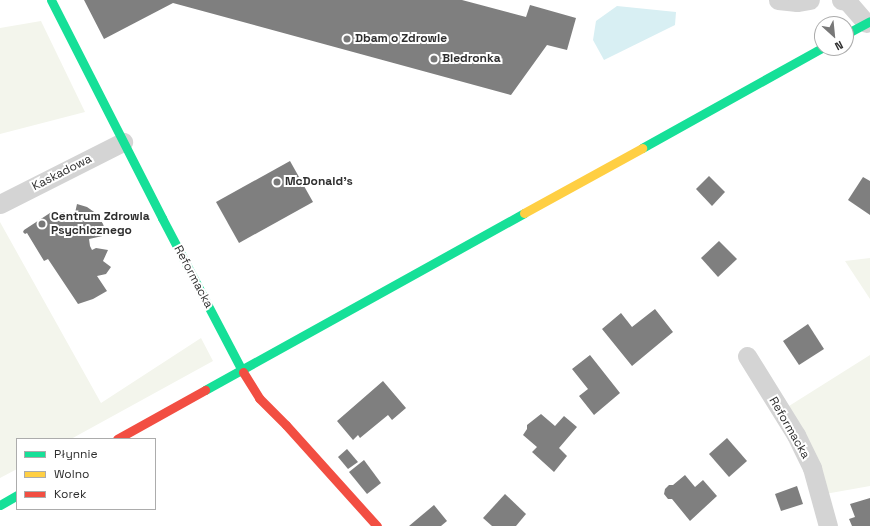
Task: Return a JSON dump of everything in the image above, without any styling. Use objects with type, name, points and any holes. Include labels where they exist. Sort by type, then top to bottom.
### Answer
[{"type":"main road","name":"Reformacka","points":[[52,0],[123,142],[242,370],[259,398],[286,425],[377,526]]},
{"type":"main road","points":[[119,438],[814,52]]},
{"type":"main road","points":[[0,505],[16,496]]},
{"type":"street","points":[[778,0],[797,2],[810,0]]},
{"type":"street","points":[[840,0],[847,2],[869,26],[854,32]]},
{"type":"street","name":"Kaskadowa","points":[[0,204],[123,142]]},
{"type":"street","name":"Reformacka","points":[[747,356],[796,435],[812,468],[828,526]]},
{"type":"shaded area","points":[[41,21],[85,112],[0,134],[0,28]]},
{"type":"shaded area","points":[[0,222],[101,403],[201,338],[213,361],[73,438],[16,438],[16,470],[0,478]]},
{"type":"shaded area","points":[[870,258],[870,299],[845,261]]},
{"type":"shaded area","points":[[870,355],[870,486],[825,494],[789,406]]},
{"type":"water","points":[[617,6],[676,12],[675,25],[604,60],[593,40],[596,21]]},
{"type":"building","points":[[84,0],[462,0],[526,17],[530,5],[576,18],[567,50],[547,45],[511,95],[173,3],[104,39]]},
{"type":"building","name":"McDonald's","points":[[290,161],[313,202],[239,243],[216,202]]},
{"type":"building","points":[[709,176],[725,192],[712,206],[696,189]]},
{"type":"building","points":[[863,177],[870,181],[870,215],[848,200]]},
{"type":"building","points":[[77,204],[87,207],[97,214],[103,224],[107,235],[89,239],[90,246],[92,250],[96,248],[108,250],[103,261],[111,267],[106,274],[97,276],[107,291],[93,299],[78,304],[48,259],[44,261],[27,233],[25,234],[23,232],[53,211],[55,215],[62,212],[75,213]]},
{"type":"building","points":[[719,241],[737,259],[718,277],[701,258]]},
{"type":"building","points":[[655,309],[673,332],[632,366],[602,329],[621,313],[632,327]]},
{"type":"building","points":[[808,324],[824,349],[799,365],[783,341]]},
{"type":"building","points":[[590,355],[620,393],[594,415],[579,396],[588,389],[572,369]]},
{"type":"building","points":[[383,381],[406,408],[392,420],[388,415],[360,438],[358,435],[353,440],[337,421]]},
{"type":"building","points":[[541,414],[555,426],[564,416],[577,427],[559,448],[567,456],[554,472],[532,452],[537,447],[523,435],[527,429],[527,425]]},
{"type":"building","points":[[727,438],[747,461],[729,477],[709,454]]},
{"type":"building","points":[[347,449],[358,462],[348,469],[338,457]]},
{"type":"building","points":[[364,460],[381,483],[367,494],[349,472]]},
{"type":"building","points":[[685,475],[695,487],[703,480],[717,496],[690,521],[672,499],[668,499],[664,494],[665,489],[669,485],[673,485]]},
{"type":"building","points":[[797,486],[803,504],[781,511],[775,494]]},
{"type":"building","points":[[505,494],[526,514],[516,526],[492,526],[483,518]]},
{"type":"building","points":[[870,498],[870,526],[852,526],[849,519],[855,517],[850,504]]},
{"type":"building","points":[[434,505],[447,521],[441,526],[409,526]]},
{"type":"traffic: fast","points":[[51,0],[162,218],[243,372]]},
{"type":"traffic: fast","points":[[854,30],[870,21]]},
{"type":"traffic: fast","points":[[642,148],[814,52]]},
{"type":"traffic: fast","points":[[205,390],[524,213]]},
{"type":"traffic: fast","points":[[0,505],[16,496]]},
{"type":"traffic: slow","points":[[524,213],[642,148]]},
{"type":"traffic: jam","points":[[243,372],[259,398],[286,425],[377,526]]},
{"type":"traffic: jam","points":[[119,438],[205,390]]},
{"type":"place","name":"Dbam o Zdrowie","points":[[347,39]]},
{"type":"place","name":"Biedronka","points":[[434,59]]},
{"type":"place","name":"McDonald's","points":[[277,182]]},
{"type":"place","name":"Centrum Zdrowia Psychicznego","points":[[42,224]]}]
